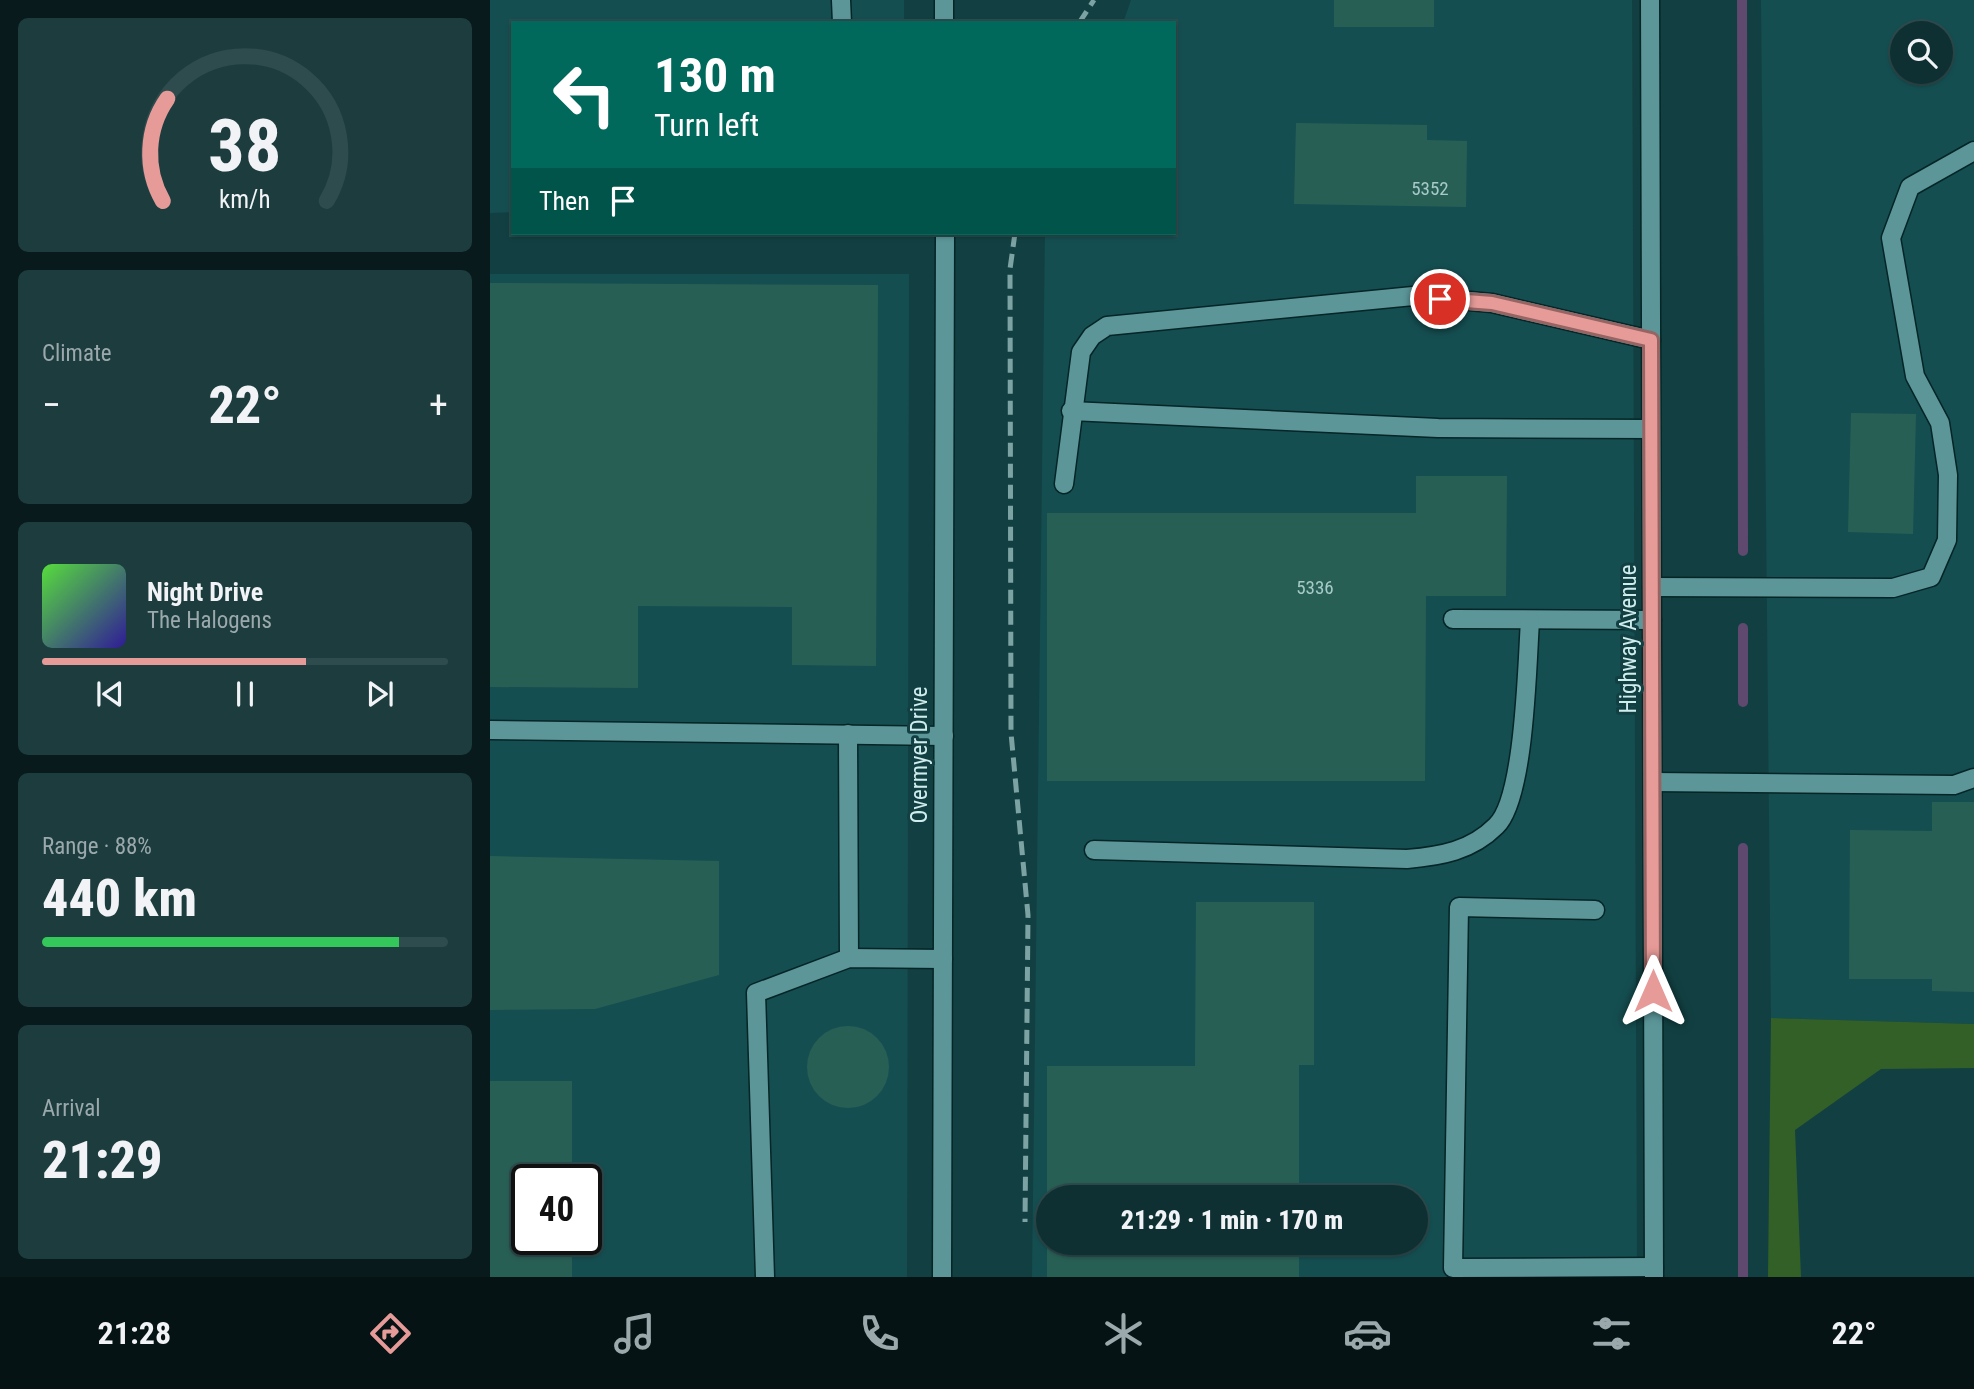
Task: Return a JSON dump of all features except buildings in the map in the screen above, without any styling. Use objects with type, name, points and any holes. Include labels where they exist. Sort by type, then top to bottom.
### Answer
[{"type":"street","points":[[841,0],[842,21]]},
{"type":"street","points":[[944,0],[944,21]]},
{"type":"street","name":"Highway Avenue","points":[[1650,0],[1654,1272]]},
{"type":"street","points":[[1652,587],[1893,588],[1931,577],[1947,540],[1948,475],[1940,423],[1914,376],[1891,238],[1910,187],[1974,151]]},
{"type":"street","name":"Overmyer Drive","points":[[942,1277],[945,235]]},
{"type":"street","points":[[1065,484],[1080,352],[1092,336],[1107,326],[1123,322],[1413,296],[1492,303],[1651,340]]},
{"type":"street","points":[[1072,411],[1438,428],[1651,429]]},
{"type":"street","points":[[1453,619],[1652,620]]},
{"type":"street","points":[[1094,850],[1407,859],[1447,856],[1473,843],[1498,825],[1516,779],[1530,621]]},
{"type":"street","points":[[490,730],[944,736]]},
{"type":"street","points":[[848,734],[849,958]]},
{"type":"street","points":[[1653,782],[1954,785],[1974,778]]},
{"type":"street","points":[[1595,911],[1459,906],[1453,1272],[1654,1272]]},
{"type":"street","points":[[765,1277],[756,993],[849,958],[943,959]]},
{"type":"shaded area","points":[[490,0],[904,0],[904,21],[511,21],[511,212],[490,213]]},
{"type":"shaded area","points":[[1131,0],[1632,0],[1637,1277],[1032,1277],[1045,235],[1176,235],[1176,21],[1124,21]]},
{"type":"shaded area","points":[[1761,0],[1974,0],[1974,1024],[1771,1018]]},
{"type":"shaded area","points":[[490,274],[909,274],[907,1277],[490,1277]]},
{"type":"green space","points":[[1771,1018],[1974,1024],[1974,1068],[1881,1069],[1795,1130],[1801,1277],[1768,1277]]},
{"type":"waterway","points":[[1742,0],[1743,551]]},
{"type":"waterway","points":[[1743,628],[1743,702]]},
{"type":"waterway","points":[[1743,848],[1743,1277]]},
{"type":"railway","points":[[1080,21],[1094,0]]},
{"type":"railway","points":[[1015,235],[1010,269],[1011,733],[1028,915],[1025,1222]]},
{"type":"route","points":[[1440,299],[1492,303],[1651,340],[1653,991]]}]
